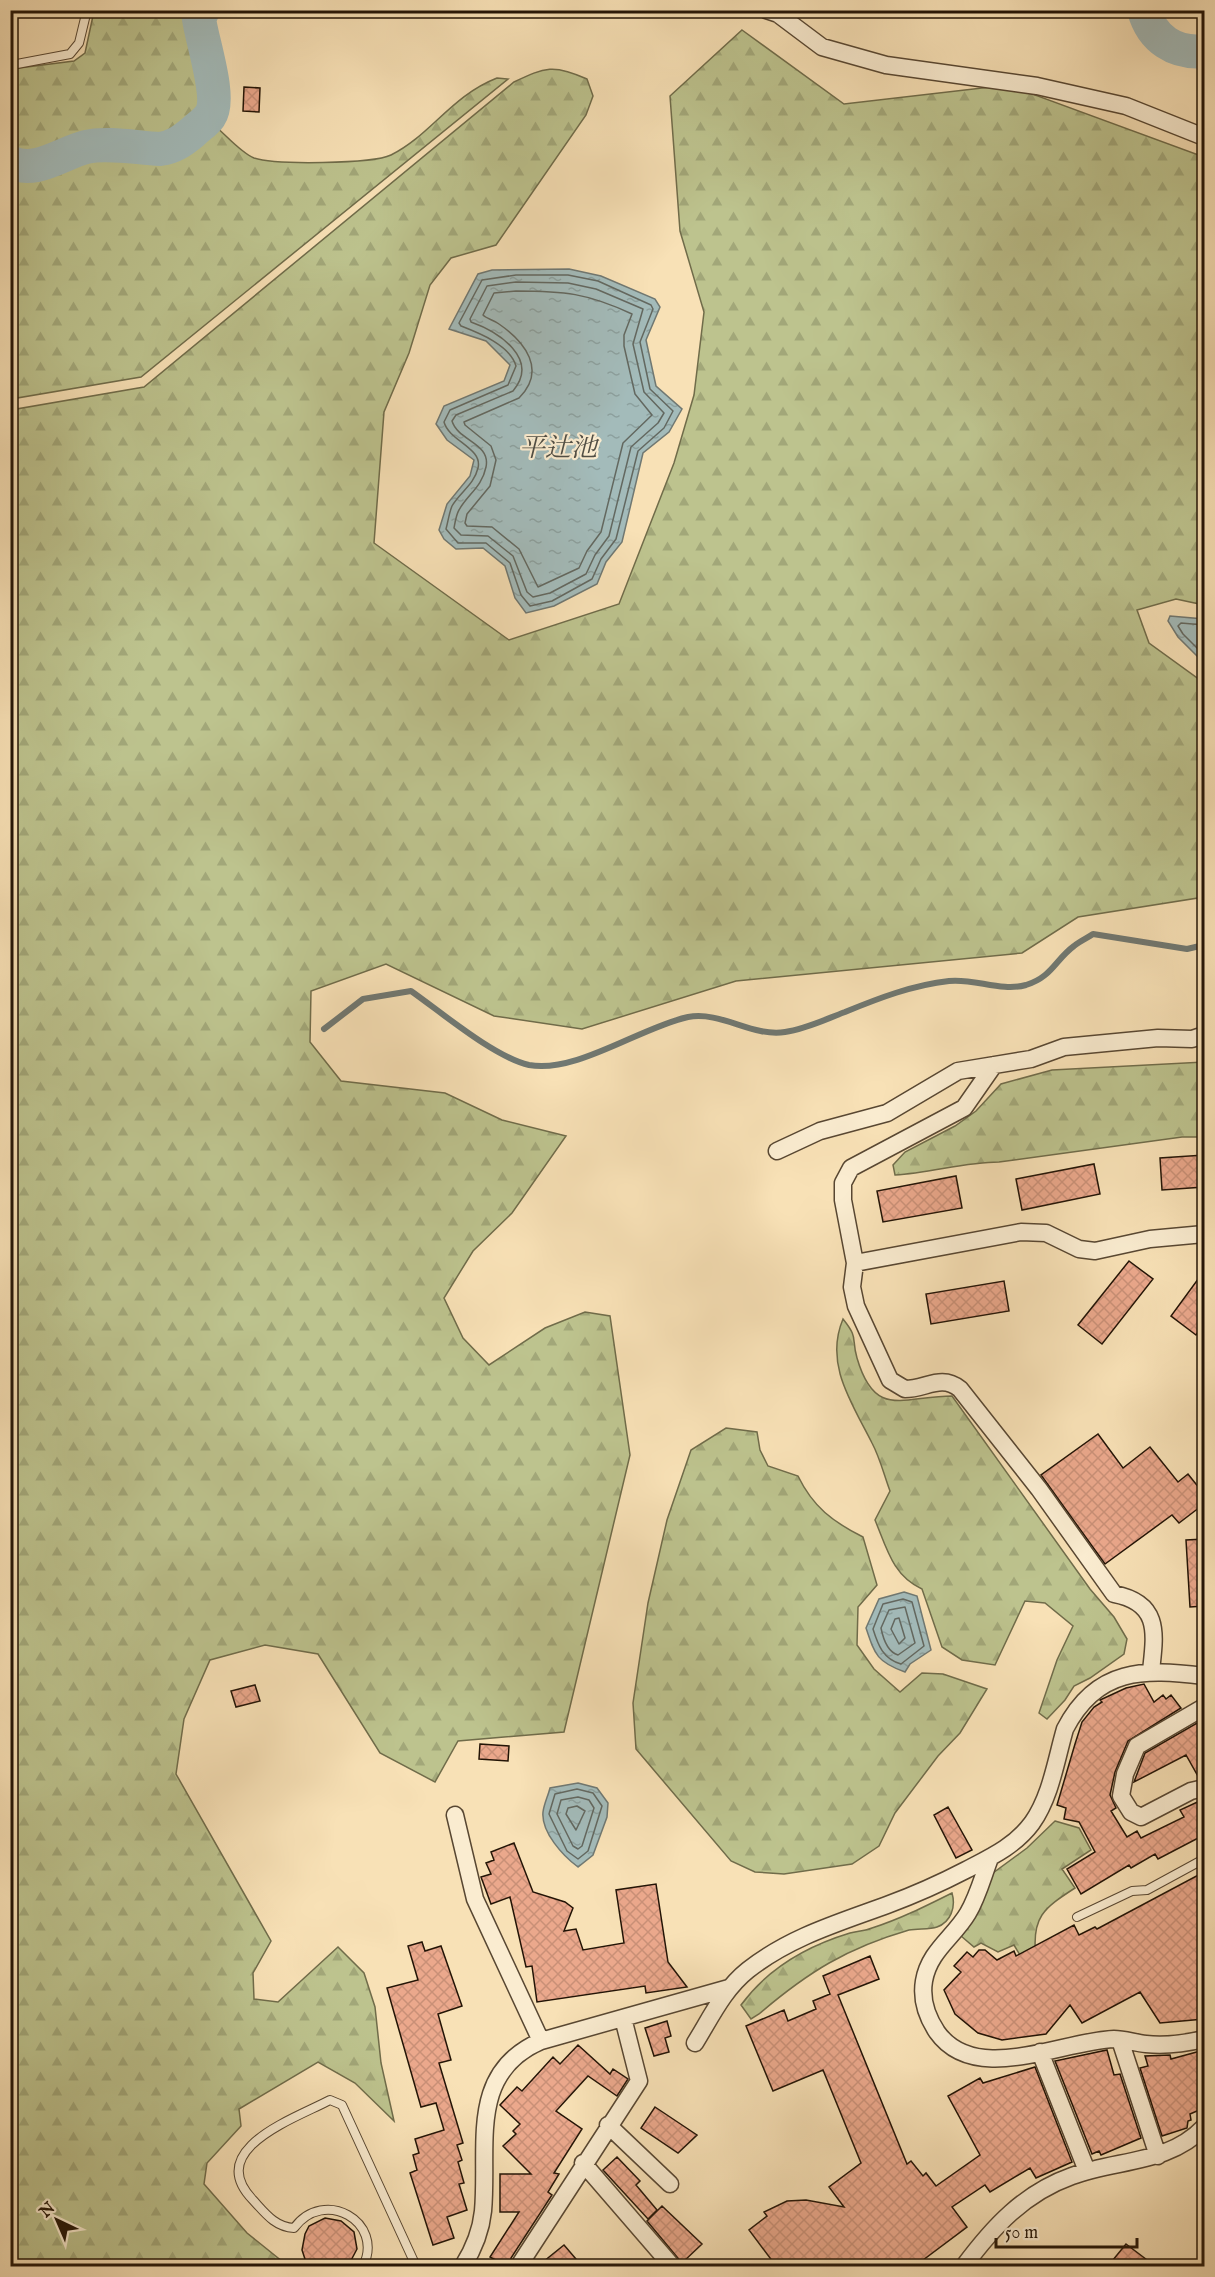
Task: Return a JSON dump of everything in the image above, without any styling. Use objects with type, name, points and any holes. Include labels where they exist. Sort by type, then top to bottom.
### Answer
[{"type":"street","points":[[766,10],[778,14],[822,47],[886,65],[1037,86],[1126,106],[1204,137]]},
{"type":"street","points":[[777,1151],[819,1131],[887,1113],[958,1071],[1031,1059],[1064,1047],[1158,1038],[1191,1039],[1204,1035]]},
{"type":"street","points":[[994,1065],[964,1107],[851,1168],[845,1175],[843,1200],[855,1263],[852,1287],[856,1306],[890,1380],[905,1389],[939,1381],[954,1384],[960,1389],[1039,1489],[1114,1594],[1131,1597],[1144,1608],[1155,1629],[1151,1671]]},
{"type":"street","points":[[855,1263],[1021,1232],[1046,1233],[1079,1249],[1095,1251],[1150,1239],[1204,1233]]},
{"type":"street","points":[[695,2043],[729,1988],[766,1957],[806,1934],[901,1900],[990,1858],[1017,1840],[1038,1814],[1065,1729],[1078,1707],[1109,1682],[1134,1673],[1151,1671],[1204,1676]]},
{"type":"street","points":[[1204,1707],[1137,1746],[1125,1774],[1121,1796],[1131,1812],[1141,1816],[1191,1791],[1204,1788]]},
{"type":"street","points":[[455,1815],[475,1899],[541,2042]]},
{"type":"street","points":[[990,1858],[968,1914],[938,1949],[928,1965],[924,1981],[925,2005],[940,2036],[969,2056],[992,2060],[1120,2040],[1147,2044],[1204,2039]]},
{"type":"street","points":[[465,2264],[479,2231],[483,2211],[489,2096],[497,2078],[509,2062],[524,2050],[541,2042],[729,1988]]},
{"type":"street","points":[[522,2266],[520,2264],[583,2163],[639,2081],[623,2018]]},
{"type":"street","points":[[1120,2040],[1158,2156]]},
{"type":"street","points":[[1040,2052],[1087,2171]]},
{"type":"street","points":[[608,2125],[670,2184]]},
{"type":"street","points":[[964,2266],[993,2229],[1016,2207],[1057,2182],[1087,2171],[1158,2156],[1184,2144],[1202,2129]]},
{"type":"street","points":[[583,2163],[672,2266]]},
{"type":"lane","points":[[10,62],[17,64],[70,54],[79,43],[87,10]]},
{"type":"lane","points":[[274,10],[310,10]]},
{"type":"lane","points":[[1077,1917],[1132,1891],[1147,1890],[1204,1859]]},
{"type":"lane","points":[[363,2266],[367,2254],[366,2239],[359,2225],[348,2215],[326,2209],[304,2216],[294,2228],[280,2225],[247,2194],[239,2178],[240,2161],[249,2146],[330,2100],[342,2104],[416,2266]]},
{"type":"green space","points":[[94,11],[196,11],[193,35],[210,90],[210,103],[206,113],[193,127],[165,141],[87,141],[62,146],[21,160],[11,155],[11,69],[74,61],[85,53]]},
{"type":"green space","points":[[742,30],[844,104],[1008,85],[1204,157],[1204,605],[1176,599],[1137,610],[1149,643],[1204,683],[1204,897],[1078,917],[1022,953],[736,981],[582,1029],[494,1016],[386,964],[311,991],[310,1042],[341,1081],[445,1093],[502,1120],[566,1136],[512,1213],[473,1251],[444,1298],[463,1338],[489,1365],[545,1328],[585,1312],[610,1316],[630,1455],[564,1732],[458,1741],[435,1782],[380,1753],[318,1654],[265,1645],[210,1660],[184,1719],[176,1774],[271,1941],[253,1973],[254,1999],[278,2002],[338,1947],[364,1973],[375,2007],[381,2063],[394,2121],[355,2083],[318,2062],[239,2109],[241,2126],[207,2163],[204,2184],[247,2233],[288,2266],[11,2266],[11,410],[144,387],[514,82],[550,69],[576,74],[587,79],[593,96],[586,115],[496,245],[451,258],[430,285],[409,353],[384,412],[374,543],[509,640],[619,604],[674,463],[694,395],[704,312],[680,231],[670,96]]},
{"type":"green space","points":[[497,78],[508,79],[141,377],[11,399],[11,172],[25,179],[87,158],[166,158],[215,126],[254,158],[281,162],[323,162],[380,158],[405,147],[467,95]]},
{"type":"green space","points":[[1204,1062],[1204,1137],[1182,1137],[895,1175],[893,1165],[905,1152],[955,1126],[976,1111],[1001,1084],[1052,1070]]},
{"type":"green space","points":[[843,1319],[853,1335],[857,1358],[864,1377],[873,1390],[882,1397],[906,1400],[952,1396],[1090,1589],[1114,1617],[1127,1639],[1124,1654],[1090,1678],[1074,1686],[1065,1700],[1047,1719],[1039,1713],[1057,1660],[1073,1626],[1045,1603],[1025,1601],[995,1665],[962,1660],[942,1647],[922,1589],[904,1577],[887,1551],[875,1520],[890,1491],[877,1455],[843,1383],[837,1352],[838,1336]]},
{"type":"green space","points":[[726,1428],[757,1432],[760,1450],[768,1466],[798,1476],[817,1505],[842,1526],[863,1537],[877,1585],[858,1607],[857,1645],[874,1669],[900,1692],[922,1673],[943,1674],[987,1689],[960,1733],[938,1756],[895,1813],[879,1846],[852,1864],[784,1874],[755,1872],[731,1861],[636,1749],[633,1703],[648,1603],[667,1520],[691,1450]]},
{"type":"green space","points":[[1055,1821],[1079,1828],[1091,1850],[1062,1869],[1075,1888],[1055,1902],[1042,1915],[1036,1932],[1036,1957],[1027,1967],[1014,1945],[998,1952],[981,1943],[974,1947],[961,1936],[970,1924],[993,1873],[1027,1848]]},
{"type":"green space","points":[[952,1893],[951,1913],[942,1925],[909,1930],[847,1953],[794,1986],[751,2019],[741,2005],[776,1969],[804,1952],[834,1938],[893,1921]]},
{"type":"water","name":"平辻池","points":[[569,269],[601,276],[655,299],[660,307],[646,340],[656,386],[682,409],[669,432],[643,453],[622,542],[606,562],[597,584],[554,606],[526,613],[515,598],[505,566],[483,548],[456,549],[444,539],[439,530],[447,504],[470,476],[474,460],[447,440],[436,424],[444,406],[504,381],[510,365],[486,341],[449,329],[478,274],[492,270]]},
{"type":"water","points":[[1170,616],[1204,619],[1204,663],[1178,637],[1168,621]]},
{"type":"water","points":[[904,1592],[917,1596],[931,1650],[910,1664],[905,1672],[888,1665],[878,1656],[866,1628],[879,1599]]},
{"type":"water","points":[[578,1783],[597,1788],[608,1803],[607,1817],[593,1855],[578,1867],[566,1857],[549,1835],[543,1820],[543,1812],[550,1788]]},
{"type":"building","points":[[244,87],[260,88],[259,112],[243,111]]},
{"type":"building","points":[[1204,1155],[1204,1187],[1162,1190],[1160,1158]]},
{"type":"building","points":[[1094,1164],[1100,1194],[1022,1210],[1016,1179]]},
{"type":"building","points":[[956,1176],[962,1208],[883,1222],[877,1191]]},
{"type":"building","points":[[1129,1261],[1153,1279],[1102,1344],[1078,1325]]},
{"type":"building","points":[[1204,1271],[1204,1323],[1196,1335],[1171,1316]]},
{"type":"building","points":[[1004,1281],[1009,1311],[931,1324],[926,1294]]},
{"type":"building","points":[[1098,1434],[1123,1468],[1150,1447],[1178,1482],[1188,1474],[1204,1494],[1204,1504],[1179,1523],[1172,1515],[1105,1564],[1041,1475]]},
{"type":"building","points":[[1204,1539],[1204,1606],[1190,1607],[1186,1540]]},
{"type":"building","points":[[1144,1684],[1154,1702],[1163,1695],[1166,1699],[1171,1695],[1181,1708],[1128,1741],[1115,1772],[1110,1795],[1116,1808],[1111,1811],[1127,1837],[1137,1831],[1141,1838],[1184,1817],[1180,1810],[1204,1799],[1204,1835],[1158,1859],[1155,1854],[1131,1868],[1129,1865],[1081,1894],[1067,1869],[1095,1852],[1079,1822],[1064,1819],[1066,1808],[1057,1805],[1075,1744],[1082,1722],[1094,1707],[1102,1702],[1100,1700],[1126,1688]]},
{"type":"building","points":[[255,1685],[260,1701],[236,1707],[231,1691]]},
{"type":"building","points":[[1204,1719],[1204,1778],[1199,1778],[1186,1755],[1134,1782],[1145,1753]]},
{"type":"building","points":[[480,1744],[509,1746],[508,1761],[479,1759]]},
{"type":"building","points":[[948,1807],[972,1850],[956,1858],[934,1815]]},
{"type":"building","points":[[514,1843],[533,1892],[565,1902],[573,1908],[564,1931],[576,1929],[583,1950],[624,1943],[616,1890],[656,1884],[668,1962],[687,1987],[646,1993],[645,1986],[537,2002],[532,1966],[526,1967],[510,1897],[491,1904],[481,1877],[491,1874],[486,1863],[494,1860],[491,1852]]},
{"type":"building","points":[[1204,1872],[1204,2019],[1160,2023],[1140,1992],[1082,2023],[1070,2005],[1046,2034],[1002,2040],[978,2033],[955,2014],[944,1990],[961,1972],[954,1966],[967,1952],[973,1957],[979,1950],[985,1950],[997,1960],[1014,1951],[1016,1956],[1074,1925],[1079,1935],[1095,1927],[1097,1929]]},
{"type":"building","points":[[422,1942],[425,1951],[441,1946],[462,2006],[438,2014],[451,2060],[439,2063],[463,2143],[457,2145],[462,2160],[458,2162],[464,2183],[459,2184],[467,2210],[447,2217],[454,2238],[433,2245],[410,2173],[417,2170],[413,2155],[419,2153],[415,2139],[444,2130],[436,2103],[421,2107],[387,1988],[418,1980],[408,1946]]},
{"type":"building","points":[[870,1956],[879,1979],[838,1995],[907,2164],[911,2161],[923,2176],[926,2173],[936,2186],[980,2155],[948,2096],[980,2078],[983,2083],[1035,2067],[1072,2162],[1036,2178],[1030,2168],[990,2192],[985,2185],[952,2207],[967,2227],[915,2266],[776,2266],[749,2230],[767,2216],[764,2212],[787,2201],[806,2200],[844,2207],[829,2187],[861,2163],[823,2070],[773,2091],[746,2026],[784,2010],[788,2021],[816,2009],[813,2001],[830,1994],[823,1976]]},
{"type":"building","points":[[667,2021],[671,2036],[665,2038],[669,2052],[654,2056],[645,2028]]},
{"type":"building","points":[[578,2045],[610,2074],[613,2069],[628,2079],[617,2096],[588,2076],[556,2111],[582,2129],[554,2173],[559,2174],[548,2192],[552,2195],[511,2258],[510,2266],[506,2266],[490,2257],[519,2212],[500,2212],[500,2174],[531,2174],[503,2146],[516,2134],[513,2131],[520,2124],[500,2105],[517,2087],[522,2091],[553,2057],[560,2064]]},
{"type":"building","points":[[1107,2050],[1114,2075],[1120,2074],[1141,2138],[1101,2155],[1099,2151],[1092,2154],[1055,2061]]},
{"type":"building","points":[[1204,2050],[1204,2108],[1190,2114],[1191,2120],[1188,2121],[1187,2128],[1162,2136],[1140,2068],[1148,2066],[1145,2056],[1170,2055],[1171,2059]]},
{"type":"building","points":[[655,2107],[697,2135],[678,2153],[641,2128]]},
{"type":"building","points":[[617,2157],[640,2181],[636,2185],[657,2210],[648,2219],[603,2170]]},
{"type":"building","points":[[662,2206],[702,2244],[682,2263],[647,2221]]},
{"type":"building","points":[[325,2218],[341,2221],[354,2232],[357,2249],[348,2266],[311,2266],[305,2259],[302,2250],[305,2234],[309,2226]]},
{"type":"building","points":[[1126,2244],[1155,2266],[1108,2266]]},
{"type":"building","points":[[564,2245],[582,2266],[538,2266]]},
{"type":"waterway","points":[[10,162],[19,165],[39,165],[77,150],[95,146],[113,145],[160,149],[174,145],[189,135],[210,116],[213,108],[213,84],[199,19],[203,10]]},
{"type":"waterway","points":[[1144,10],[1153,29],[1166,42],[1184,50],[1204,51]]},
{"type":"waterway","points":[[324,1029],[363,999],[411,991],[468,1033],[500,1053],[529,1065],[547,1066],[567,1063],[588,1056],[670,1022],[688,1017],[701,1016],[760,1031],[785,1032],[808,1026],[896,993],[936,983],[968,981],[1007,987],[1026,985],[1042,978],[1068,951],[1093,934],[1187,949],[1204,945]]}]
